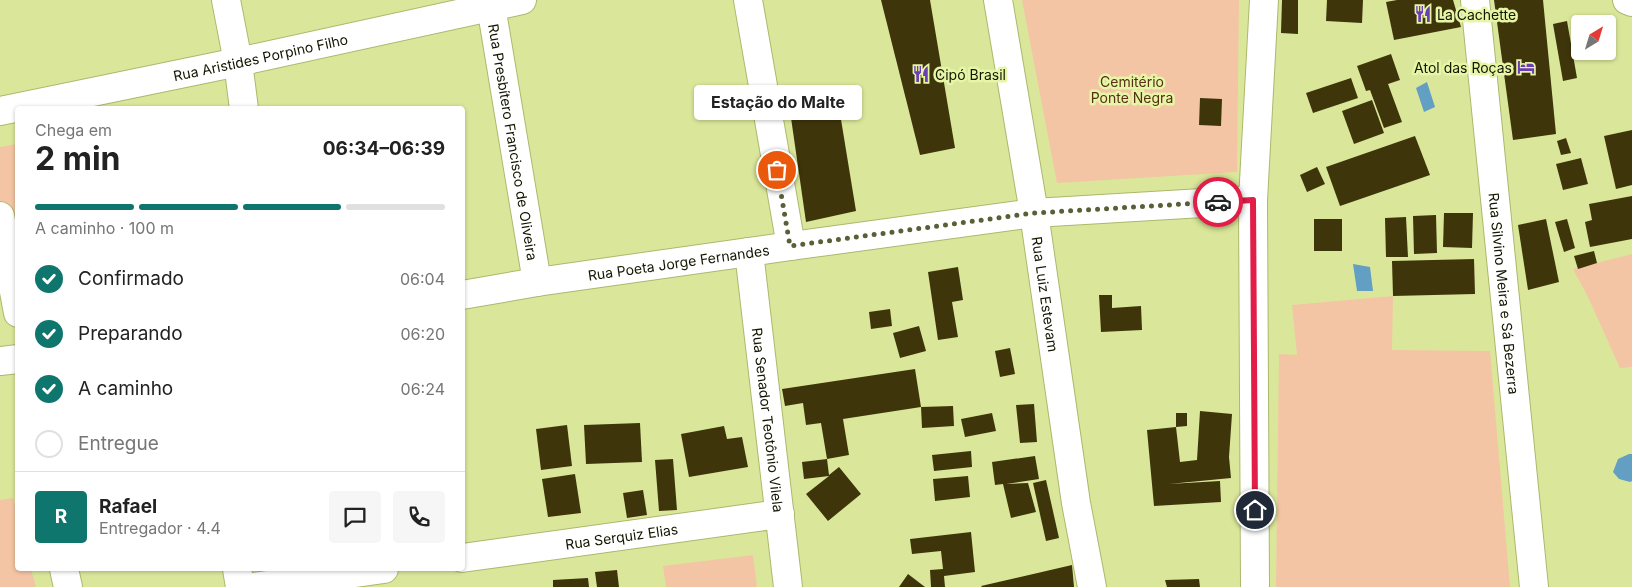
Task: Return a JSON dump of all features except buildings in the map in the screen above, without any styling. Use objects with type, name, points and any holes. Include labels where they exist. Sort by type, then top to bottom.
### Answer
[{"type":"street","points":[[226,0],[238,62],[244,106]]},
{"type":"street","name":"Rua Aristides Porpino Filho","points":[[24,106],[238,62],[491,3],[522,0]]},
{"type":"street","points":[[748,0],[790,246]]},
{"type":"street","name":"Rua Luiz Estevam","points":[[998,0],[1034,213],[1076,503],[1092,587]]},
{"type":"street","points":[[1255,587],[1253,200],[1264,0]]},
{"type":"street","name":"Rua Silvino Meira e Sá Bezerra","points":[[1475,0],[1534,587]]},
{"type":"street","points":[[1628,0],[1632,2]]},
{"type":"street","name":"Rua Presbítero Francisco de Oliveira","points":[[491,3],[538,282]]},
{"type":"street","name":"Rua Aristides Porpino Filho","points":[[0,111],[15,108]]},
{"type":"street","name":"Rua Poeta Jorge Fernandes","points":[[465,294],[538,282],[1034,213],[1253,200]]},
{"type":"street","points":[[0,216],[15,297]]},
{"type":"street","name":"Rua Senador Teotônio Vilela","points":[[749,252],[788,587]]},
{"type":"street","points":[[0,361],[15,359]]},
{"type":"street","name":"Rua Serquiz Elias","points":[[465,558],[780,514]]},
{"type":"street","points":[[64,571],[68,587]]},
{"type":"street","points":[[237,571],[240,587]]},
{"type":"street","points":[[252,587],[369,571]]},
{"type":"green space","name":"Cemitério Ponte Negra","points":[[1022,0],[1239,0],[1237,172],[1057,183]]},
{"type":"green space","points":[[15,144],[15,214],[2,217],[0,206],[0,147]]},
{"type":"green space","points":[[1632,254],[1632,367],[1620,368],[1588,297],[1573,269]]},
{"type":"green space","points":[[1393,296],[1392,350],[1490,351],[1510,587],[1276,587],[1279,354],[1297,355],[1292,305]]},
{"type":"green space","points":[[13,498],[15,505],[15,571],[32,571],[36,587],[0,587],[0,500]]},
{"type":"green space","points":[[753,555],[757,587],[666,587],[663,566]]},
{"type":"water","points":[[1427,82],[1435,107],[1424,112],[1416,88]]},
{"type":"water","points":[[1353,264],[1370,267],[1373,291],[1357,291]]},
{"type":"water","points":[[1632,454],[1632,481],[1630,482],[1619,479],[1613,472],[1618,459]]},
{"type":"way so far","points":[[777,170],[790,246],[1034,213],[1218,202]]},
{"type":"place","name":"La Cachette","points":[[1423,14]]},
{"type":"place","name":"Atol das Roças","points":[[1526,67]]},
{"type":"place","name":"Cipó Brasil","points":[[921,74]]},
{"type":"place","name":"Estação do Malte","points":[[777,170]]},
{"type":"route","points":[[1218,202],[1253,200],[1255,510]]}]
